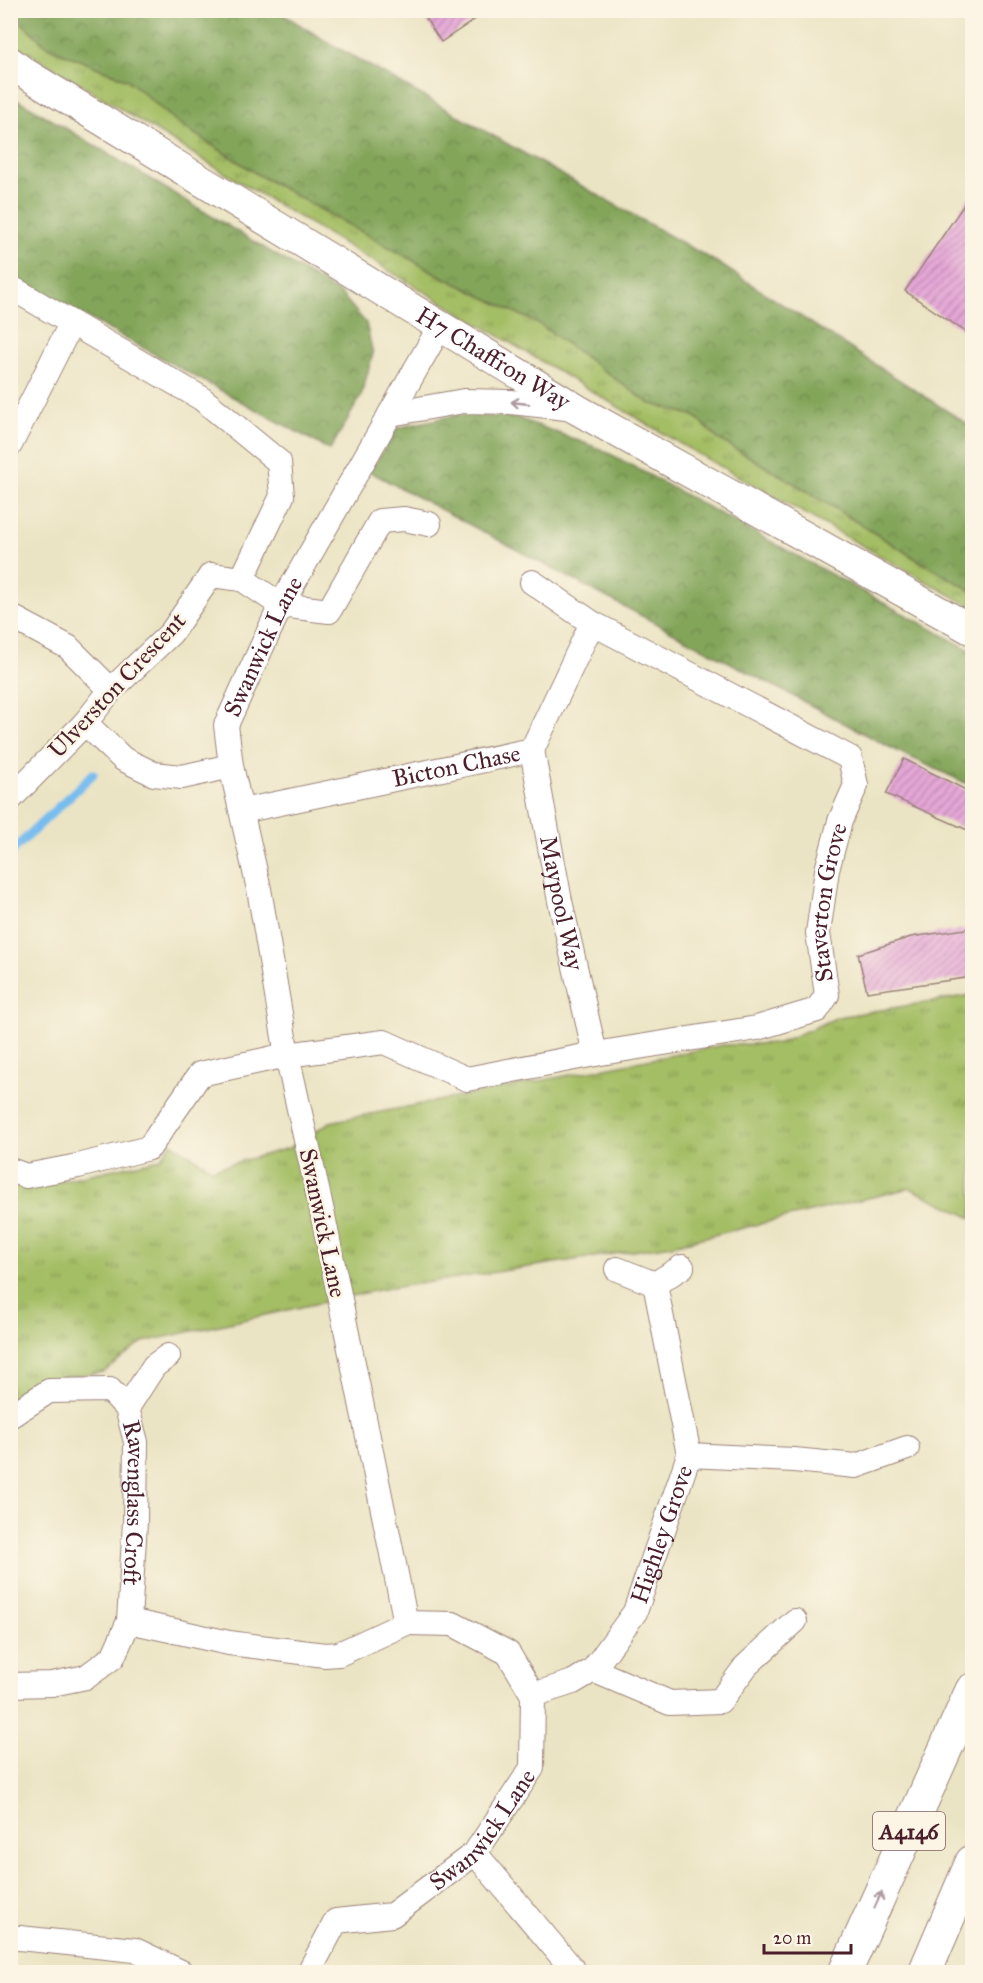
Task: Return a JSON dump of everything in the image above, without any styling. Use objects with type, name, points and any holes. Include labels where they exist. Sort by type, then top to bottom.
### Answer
[{"type":"highway","name":"A4146","points":[[845,1972],[972,1690]]},
{"type":"highway","name":"A4146","points":[[925,1972],[972,1862]]},
{"type":"street","name":"H7 Chaffron Way","points":[[15,68],[578,410],[972,630]]},
{"type":"street","points":[[10,287],[201,398],[279,462],[282,496],[242,579],[281,605],[328,611],[380,521],[404,519],[429,524]]},
{"type":"street","points":[[10,445],[71,324]]},
{"type":"street","name":"Swanwick Lane","points":[[406,1623],[287,1055],[259,889],[231,766],[226,725],[281,605],[441,325]]},
{"type":"street","points":[[390,414],[464,401],[511,402],[578,410]]},
{"type":"street","name":"Ulverston Crescent","points":[[10,799],[85,723],[111,690],[171,633],[212,575],[242,579]]},
{"type":"street","name":"Staverton Grove","points":[[287,1055],[384,1042],[467,1079],[595,1054],[757,1028],[816,1010],[827,995],[818,933],[827,870],[840,821],[856,785],[850,758],[592,623],[532,582]]},
{"type":"street","points":[[10,616],[68,647],[111,690]]},
{"type":"street","name":"Bicton Chase","points":[[242,811],[532,750],[592,623]]},
{"type":"street","points":[[85,723],[123,759],[154,774],[182,777],[231,766]]},
{"type":"street","name":"Maypool Way","points":[[532,750],[560,901],[595,1054]]},
{"type":"street","points":[[10,1170],[26,1176],[149,1148],[200,1074],[287,1055]]},
{"type":"street","points":[[617,1269],[655,1284],[682,1267]]},
{"type":"street","name":"Highley Grove","points":[[534,1695],[573,1682],[593,1670],[635,1612],[689,1455],[655,1284]]},
{"type":"street","points":[[127,1408],[154,1366],[168,1356]]},
{"type":"street","name":"Ravenglass Croft","points":[[10,1416],[49,1391],[110,1390],[127,1408],[136,1442],[135,1522],[129,1621],[113,1657],[86,1677],[52,1684],[10,1685]]},
{"type":"street","points":[[689,1455],[794,1460],[856,1466],[908,1448]]},
{"type":"street","name":"Ravenglass Croft","points":[[129,1621],[229,1642],[326,1655],[339,1654],[406,1623]]},
{"type":"street","points":[[593,1670],[670,1703],[720,1701],[746,1666],[795,1621]]},
{"type":"street","points":[[406,1623],[453,1624],[508,1653],[534,1695]]},
{"type":"street","name":"Swanwick Lane","points":[[309,1972],[336,1921],[392,1916],[475,1853],[532,1768],[534,1695]]},
{"type":"street","points":[[475,1853],[575,1972]]},
{"type":"street","points":[[10,1937],[135,1950],[181,1972]]},
{"type":"green space","points":[[10,11],[278,11],[324,40],[718,263],[972,427],[972,591],[718,439],[695,416],[649,403],[539,324],[443,277],[257,174],[178,123],[128,80],[48,47]]},
{"type":"green space","points":[[10,12],[48,47],[128,80],[178,123],[257,174],[443,277],[539,324],[649,403],[695,416],[718,439],[972,591],[972,607],[684,446],[233,178],[11,42]]},
{"type":"green space","points":[[10,96],[341,294],[366,323],[373,354],[361,396],[330,450],[11,276]]},
{"type":"green space","points":[[456,415],[518,418],[603,450],[972,651],[972,786],[893,749],[370,472],[397,428]]},
{"type":"green space","points":[[972,995],[972,1218],[910,1188],[672,1245],[378,1290],[143,1342],[104,1372],[54,1378],[11,1407],[10,1178],[32,1187],[160,1159],[171,1143],[212,1169],[289,1148],[330,1122],[723,1045],[779,1043],[838,1017]]},
{"type":"building","points":[[420,10],[489,10],[441,42]]},
{"type":"building","points":[[972,193],[972,336],[905,291]]},
{"type":"building","points":[[904,759],[972,793],[972,832],[886,794]]},
{"type":"building","points":[[972,928],[972,977],[867,992],[858,954],[911,937]]},
{"type":"waterway","points":[[10,853],[93,774]]}]
